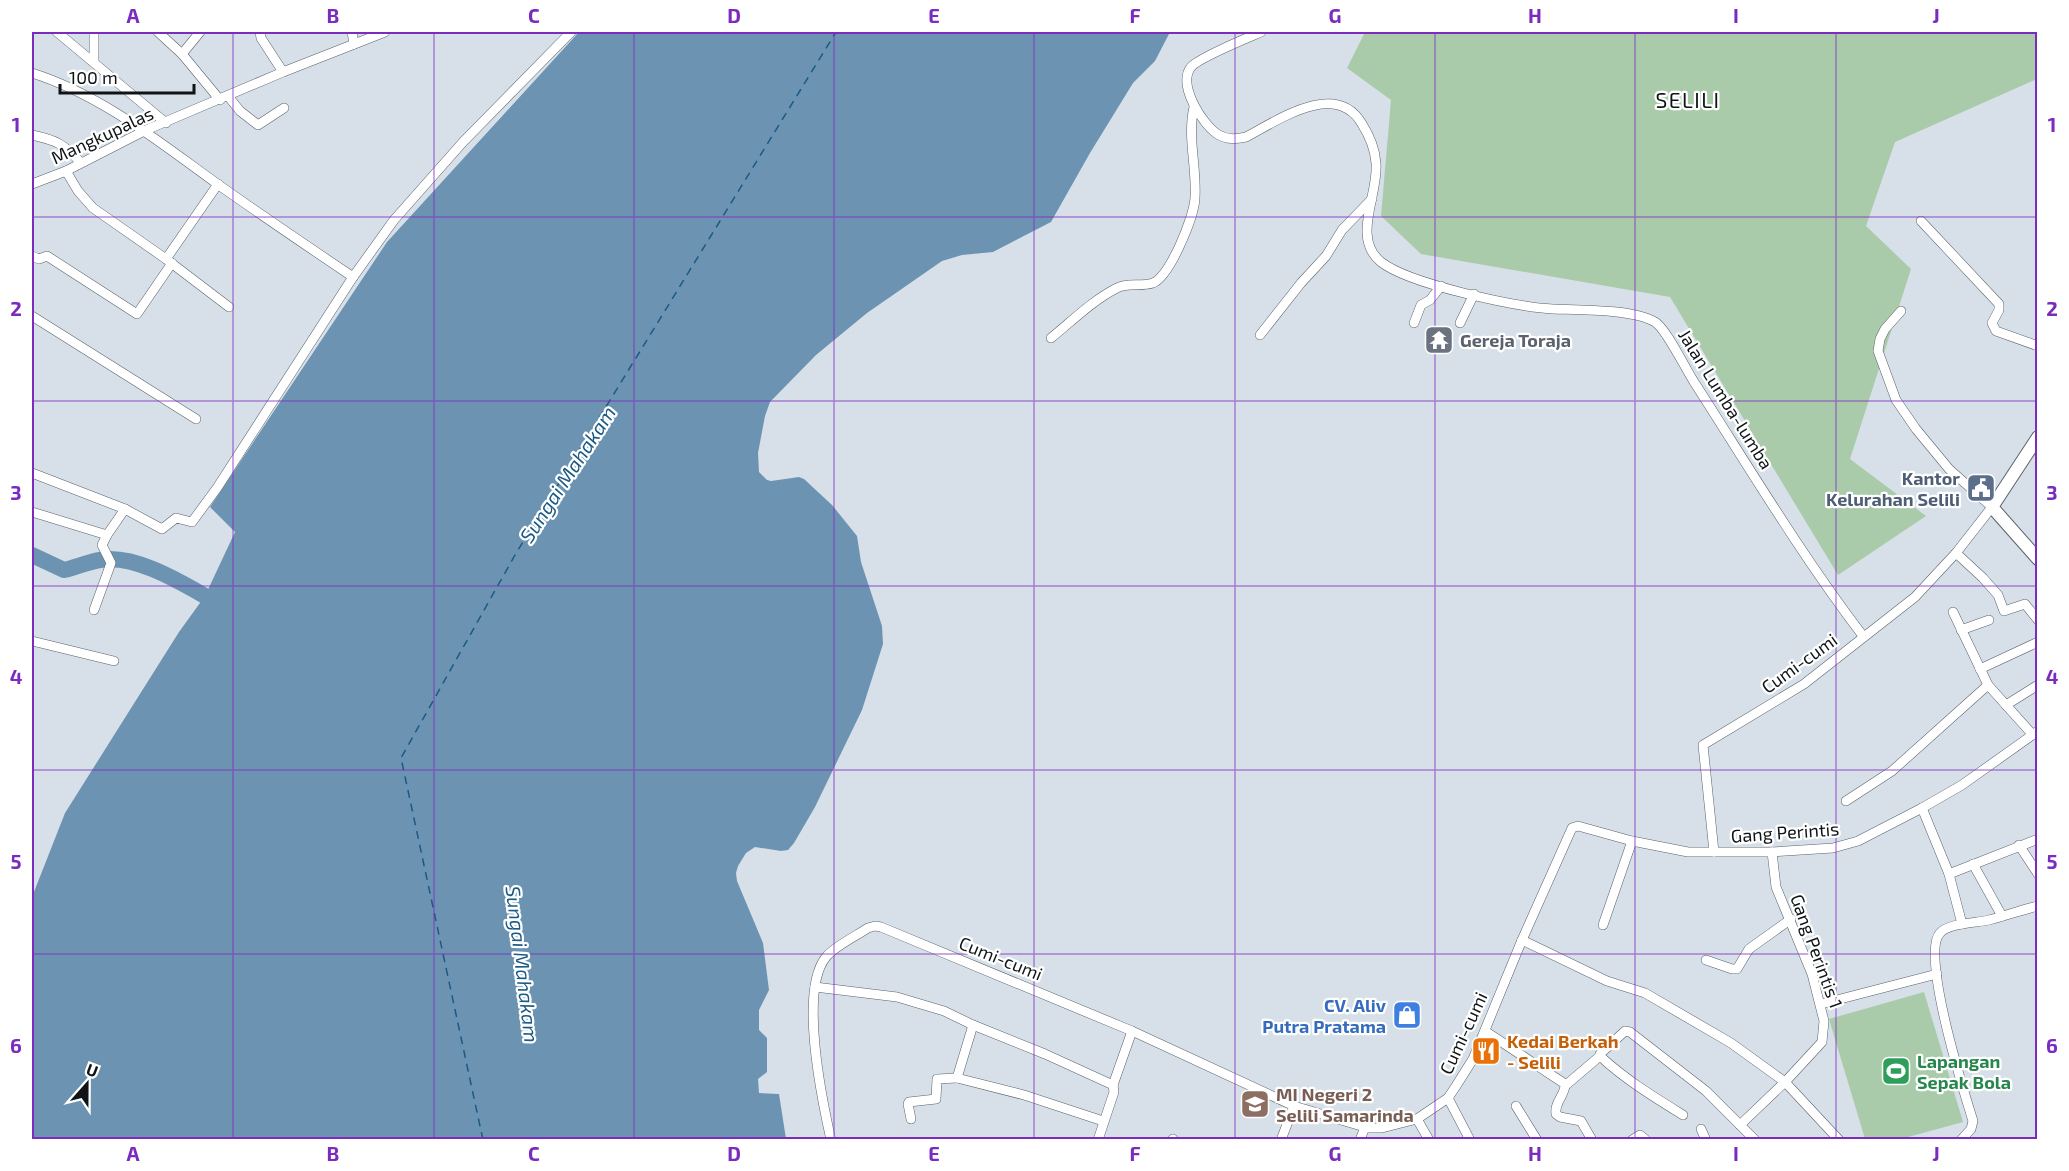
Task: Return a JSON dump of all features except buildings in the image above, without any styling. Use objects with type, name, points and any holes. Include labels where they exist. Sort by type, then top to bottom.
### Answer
[{"type":"main road","points":[[2037,436],[1992,507],[2037,559]]},
{"type":"street","points":[[57,32],[166,123]]},
{"type":"street","points":[[94,32],[94,61]]},
{"type":"street","points":[[158,32],[224,98],[258,125],[284,108]]},
{"type":"street","points":[[182,54],[200,32]]},
{"type":"street","points":[[260,32],[261,38],[283,72]]},
{"type":"street","points":[[352,32],[354,44]]},
{"type":"street","name":"Mangkupalas","points":[[32,184],[66,171],[146,130],[384,32]]},
{"type":"street","points":[[32,473],[125,509],[158,527],[165,528],[177,518],[192,522],[242,451],[353,277],[394,220],[463,142],[571,32]]},
{"type":"street","name":"Jalan Lumba-lumba","points":[[1261,32],[1199,60],[1191,67],[1187,83],[1194,107],[1211,130],[1228,139],[1246,137],[1310,105],[1335,104],[1350,110],[1361,121],[1374,150],[1377,164],[1367,227],[1368,241],[1374,255],[1382,263],[1398,272],[1441,286],[1529,307],[1623,314],[1655,322],[1663,330],[1681,363],[1831,594],[1863,636]]},
{"type":"street","points":[[32,73],[66,86],[146,130],[218,184],[353,277]]},
{"type":"street","points":[[1051,338],[1119,286],[1145,285],[1156,282],[1166,268],[1184,238],[1195,198],[1191,121],[1194,107]]},
{"type":"street","points":[[32,135],[62,144],[81,163]]},
{"type":"street","points":[[66,171],[78,191],[93,208],[169,261],[229,307]]},
{"type":"street","points":[[32,256],[39,259],[46,256],[136,314],[218,184]]},
{"type":"street","points":[[1260,335],[1301,283],[1326,256],[1342,230],[1372,199]]},
{"type":"street","points":[[1921,221],[1999,304],[2000,310],[1992,323],[1993,328],[2004,335],[2037,346]]},
{"type":"street","points":[[1414,323],[1421,305],[1430,300],[1441,286]]},
{"type":"street","points":[[1460,323],[1474,294]]},
{"type":"street","points":[[1863,636],[1914,597],[1956,553],[1992,507],[1949,469],[1916,429],[1896,400],[1878,351],[1885,329],[1901,311]]},
{"type":"street","points":[[32,316],[196,419]]},
{"type":"street","points":[[94,610],[110,557],[102,545],[125,509]]},
{"type":"street","points":[[32,512],[107,535]]},
{"type":"street","points":[[1956,553],[1998,595],[2004,611],[2025,604],[2037,620]]},
{"type":"street","points":[[1953,612],[1988,685],[2035,733]]},
{"type":"street","points":[[1961,630],[1989,620]]},
{"type":"street","name":"Cumi-cumi","points":[[831,1140],[821,1092],[813,1008],[814,987],[826,957],[868,928],[875,926],[1132,1031],[1294,1106],[1365,1127],[1382,1128],[1417,1119],[1448,1098],[1473,1059],[1571,829],[1578,826],[1632,841],[1689,852],[1714,852],[1702,745],[1804,684],[1863,636]]},
{"type":"street","points":[[32,641],[114,661]]},
{"type":"street","points":[[1980,669],[2037,642]]},
{"type":"street","points":[[1846,801],[1892,771],[1988,685]]},
{"type":"street","points":[[2006,705],[2037,685]]},
{"type":"street","name":"Gang Perintis","points":[[1714,852],[1772,852],[1833,848],[1858,841],[1962,785],[2035,733]]},
{"type":"street","points":[[1922,808],[1949,874],[1962,924]]},
{"type":"street","points":[[1949,874],[2037,839]]},
{"type":"street","points":[[1603,925],[1632,841]]},
{"type":"street","points":[[2019,845],[2037,874]]},
{"type":"street","name":"Gang Perintis 1","points":[[1740,1125],[1822,1042],[1824,1021],[1821,1004],[1791,919],[1776,887],[1772,852]]},
{"type":"street","points":[[1973,864],[2002,916]]},
{"type":"street","points":[[1961,1140],[1971,1129],[1973,1121],[1939,994],[1935,946],[1940,933],[1946,929],[2037,906]]},
{"type":"street","points":[[1706,960],[1737,969],[1749,949],[1791,919]]},
{"type":"street","points":[[1522,940],[1607,981],[1645,993],[1731,1043],[1785,1082],[1839,1140]]},
{"type":"street","points":[[1821,1004],[1936,974]]},
{"type":"street","points":[[814,987],[897,997],[944,1011],[1113,1085]]},
{"type":"street","points":[[957,1078],[973,1025]]},
{"type":"street","points":[[1485,1030],[1566,1085]]},
{"type":"street","points":[[1098,1140],[1114,1092],[1113,1085],[1132,1031]]},
{"type":"street","points":[[1592,1140],[1581,1121],[1560,1117],[1556,1114],[1555,1108],[1566,1085],[1626,1031],[1706,1091],[1755,1140]]},
{"type":"street","points":[[1600,1056],[1639,1089],[1683,1115]]},
{"type":"street","points":[[911,1119],[909,1102],[936,1099],[937,1079],[957,1078],[1024,1095],[1103,1121]]},
{"type":"street","points":[[1448,1098],[1470,1140]]},
{"type":"street","points":[[1281,1140],[1294,1106]]},
{"type":"street","points":[[1516,1106],[1535,1137],[1524,1140]]},
{"type":"street","points":[[1417,1119],[1429,1140]]},
{"type":"street","points":[[1360,1140],[1365,1127]]},
{"type":"street","points":[[1701,1129],[1706,1140]]},
{"type":"street","points":[[1632,1140],[1640,1135],[1646,1140]]},
{"type":"green space","points":[[1365,32],[2037,32],[2037,79],[1895,142],[1866,226],[1911,269],[1850,459],[1926,516],[1838,575],[1670,297],[1421,254],[1381,216],[1391,100],[1347,68]]},
{"type":"green space","name":"Lapangan Sepak Bola","points":[[1924,992],[1963,1122],[1901,1139],[1865,1139],[1829,1019]]},
{"type":"water","name":"Sungai Mahakam","points":[[579,32],[1170,32],[1155,61],[1133,83],[1051,222],[993,252],[962,255],[942,261],[867,313],[816,355],[770,402],[765,416],[758,453],[759,472],[771,481],[799,477],[804,479],[832,505],[857,536],[861,562],[882,626],[883,644],[862,710],[815,807],[794,843],[788,850],[781,851],[755,847],[746,853],[736,873],[737,881],[763,943],[769,990],[759,1010],[759,1030],[767,1038],[767,1072],[758,1079],[759,1093],[779,1094],[786,1139],[32,1139],[32,897],[65,813],[179,632],[205,596],[235,532],[210,507],[387,242]]},
{"type":"waterway","points":[[32,555],[64,570],[100,560],[126,561],[154,570],[205,596]]},
{"type":"ferry route","points":[[483,1140],[401,758],[515,555],[836,32]]},
{"type":"place","name":"Gereja Toraja","points":[[1439,340]]},
{"type":"place","name":"Kantor Kelurahan Selili","points":[[1981,488]]},
{"type":"place","name":"CV. Aliv Putra Pratama","points":[[1407,1015]]},
{"type":"place","name":"Kedai Berkah - Selili","points":[[1486,1051]]},
{"type":"place","name":"Lapangan Sepak Bola","points":[[1896,1071]]},
{"type":"place","name":"MI Negeri 2 Selili Samarinda","points":[[1255,1104]]},
{"type":"district","name":"SELILI","points":[[1688,99]]}]
